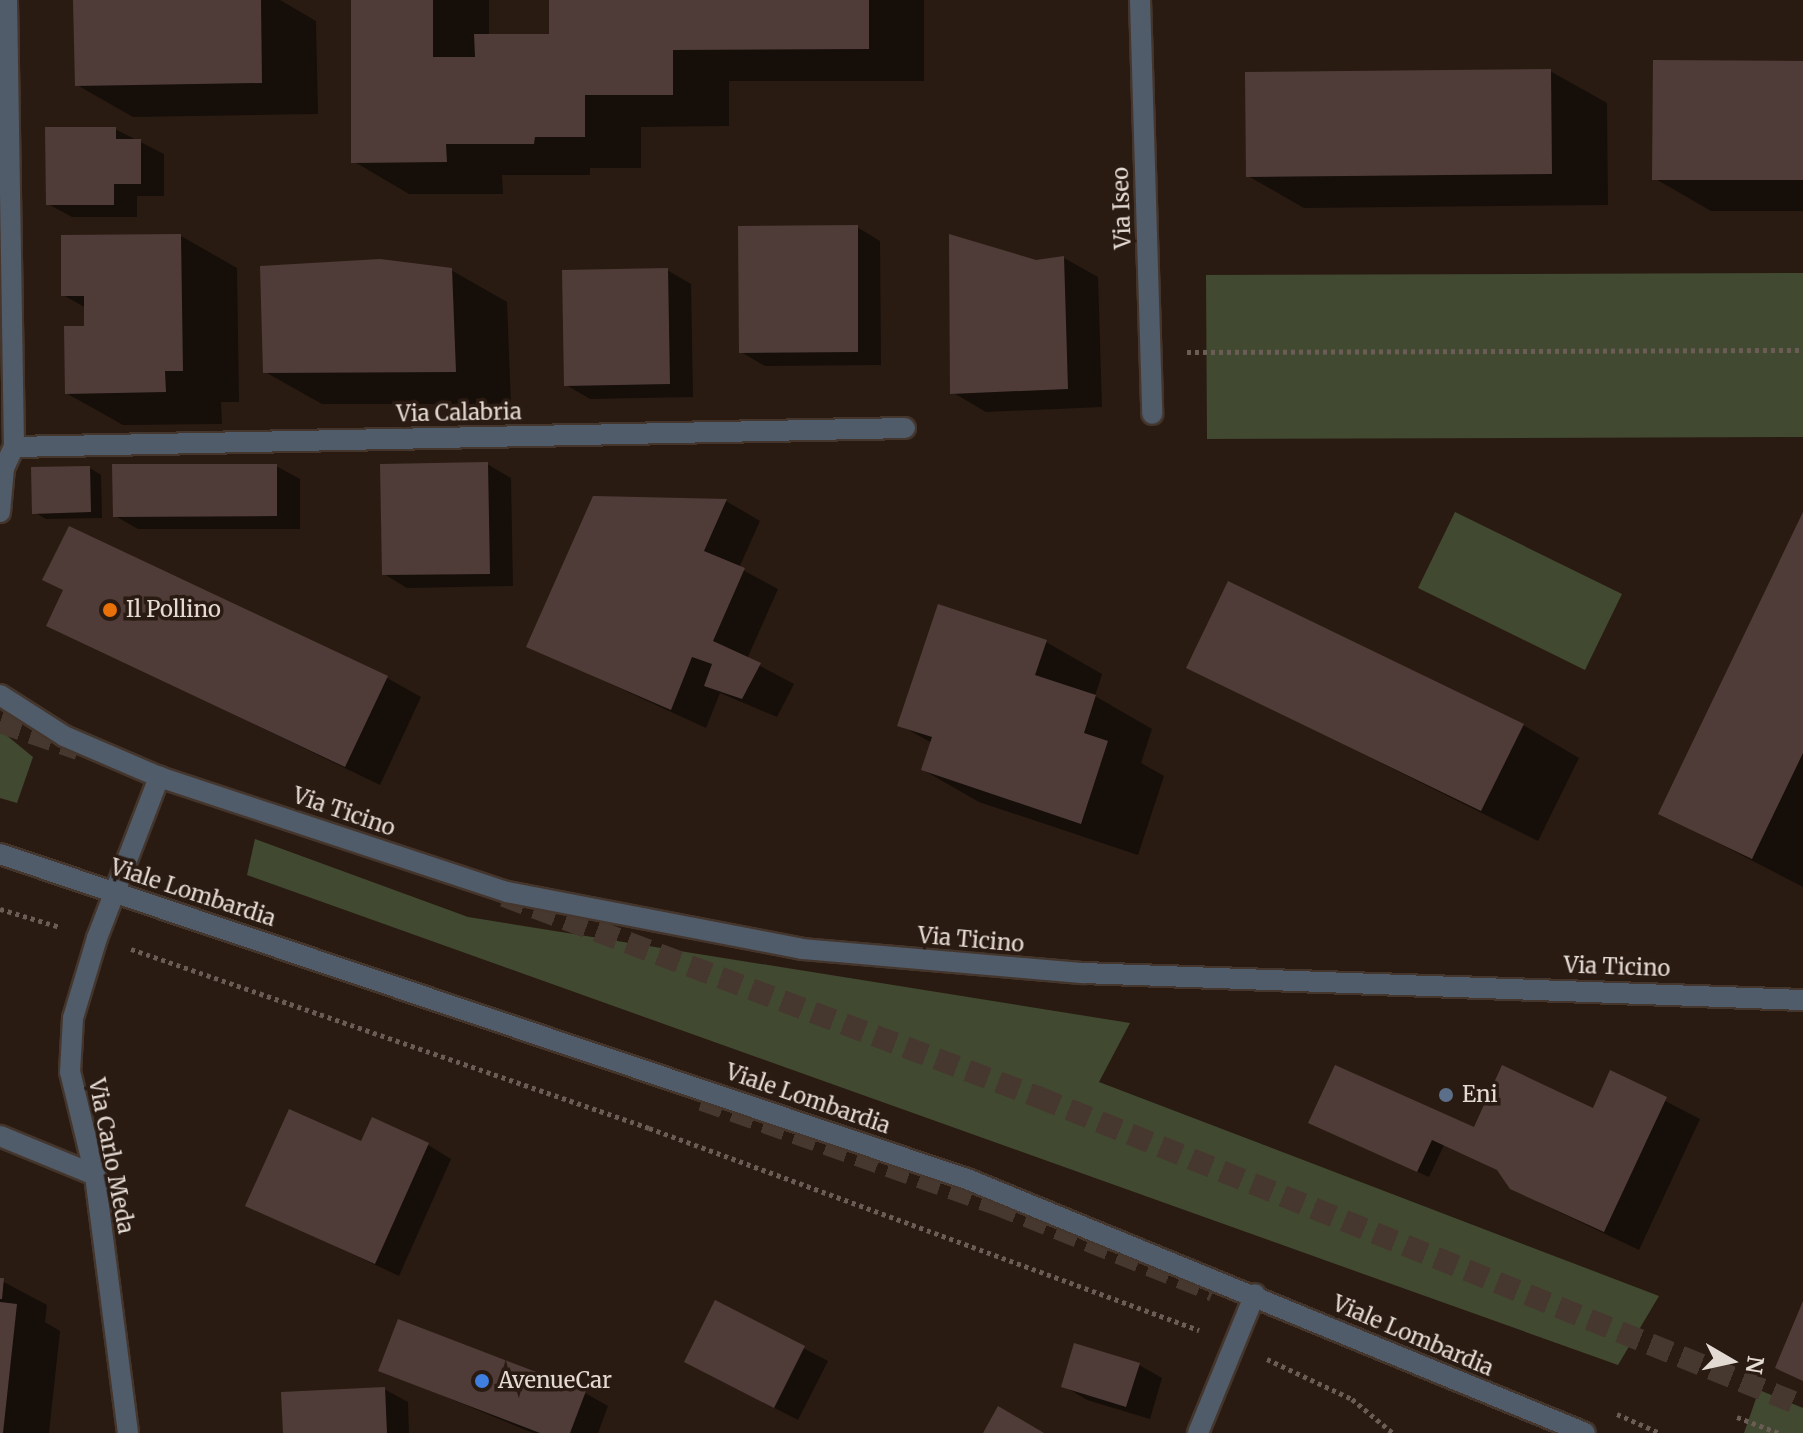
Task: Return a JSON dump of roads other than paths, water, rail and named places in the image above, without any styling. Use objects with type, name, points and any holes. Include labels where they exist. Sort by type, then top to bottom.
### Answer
[{"type":"street","points":[[0,512],[4,468],[14,447],[7,0]]},
{"type":"street","name":"Via Iseo","points":[[1140,0],[1152,414]]},
{"type":"street","name":"Via Calabria","points":[[14,447],[905,428]]},
{"type":"street","name":"Via Ticino","points":[[0,695],[64,736],[159,777],[507,892],[802,949],[1083,973],[1803,1000]]},
{"type":"street","name":"Via Carlo Meda","points":[[128,1433],[95,1175],[70,1072],[73,1018],[97,938],[111,893],[159,777]]},
{"type":"street","name":"Viale Lombardia","points":[[0,854],[967,1179],[1255,1294],[1579,1432]]},
{"type":"street","points":[[0,1136],[95,1175]]},
{"type":"street","points":[[1198,1433],[1232,1342],[1255,1294]]},
{"type":"tunnel","points":[[0,722],[78,749]]},
{"type":"tunnel","points":[[504,896],[1038,1097],[1803,1406]]},
{"type":"tunnel","points":[[702,1100],[996,1204],[1213,1291]]},
{"type":"place","name":"Il Pollino","points":[[110,610]]},
{"type":"place","name":"Eni","points":[[1446,1095]]},
{"type":"place","name":"AvenueCar","points":[[482,1381]]}]
